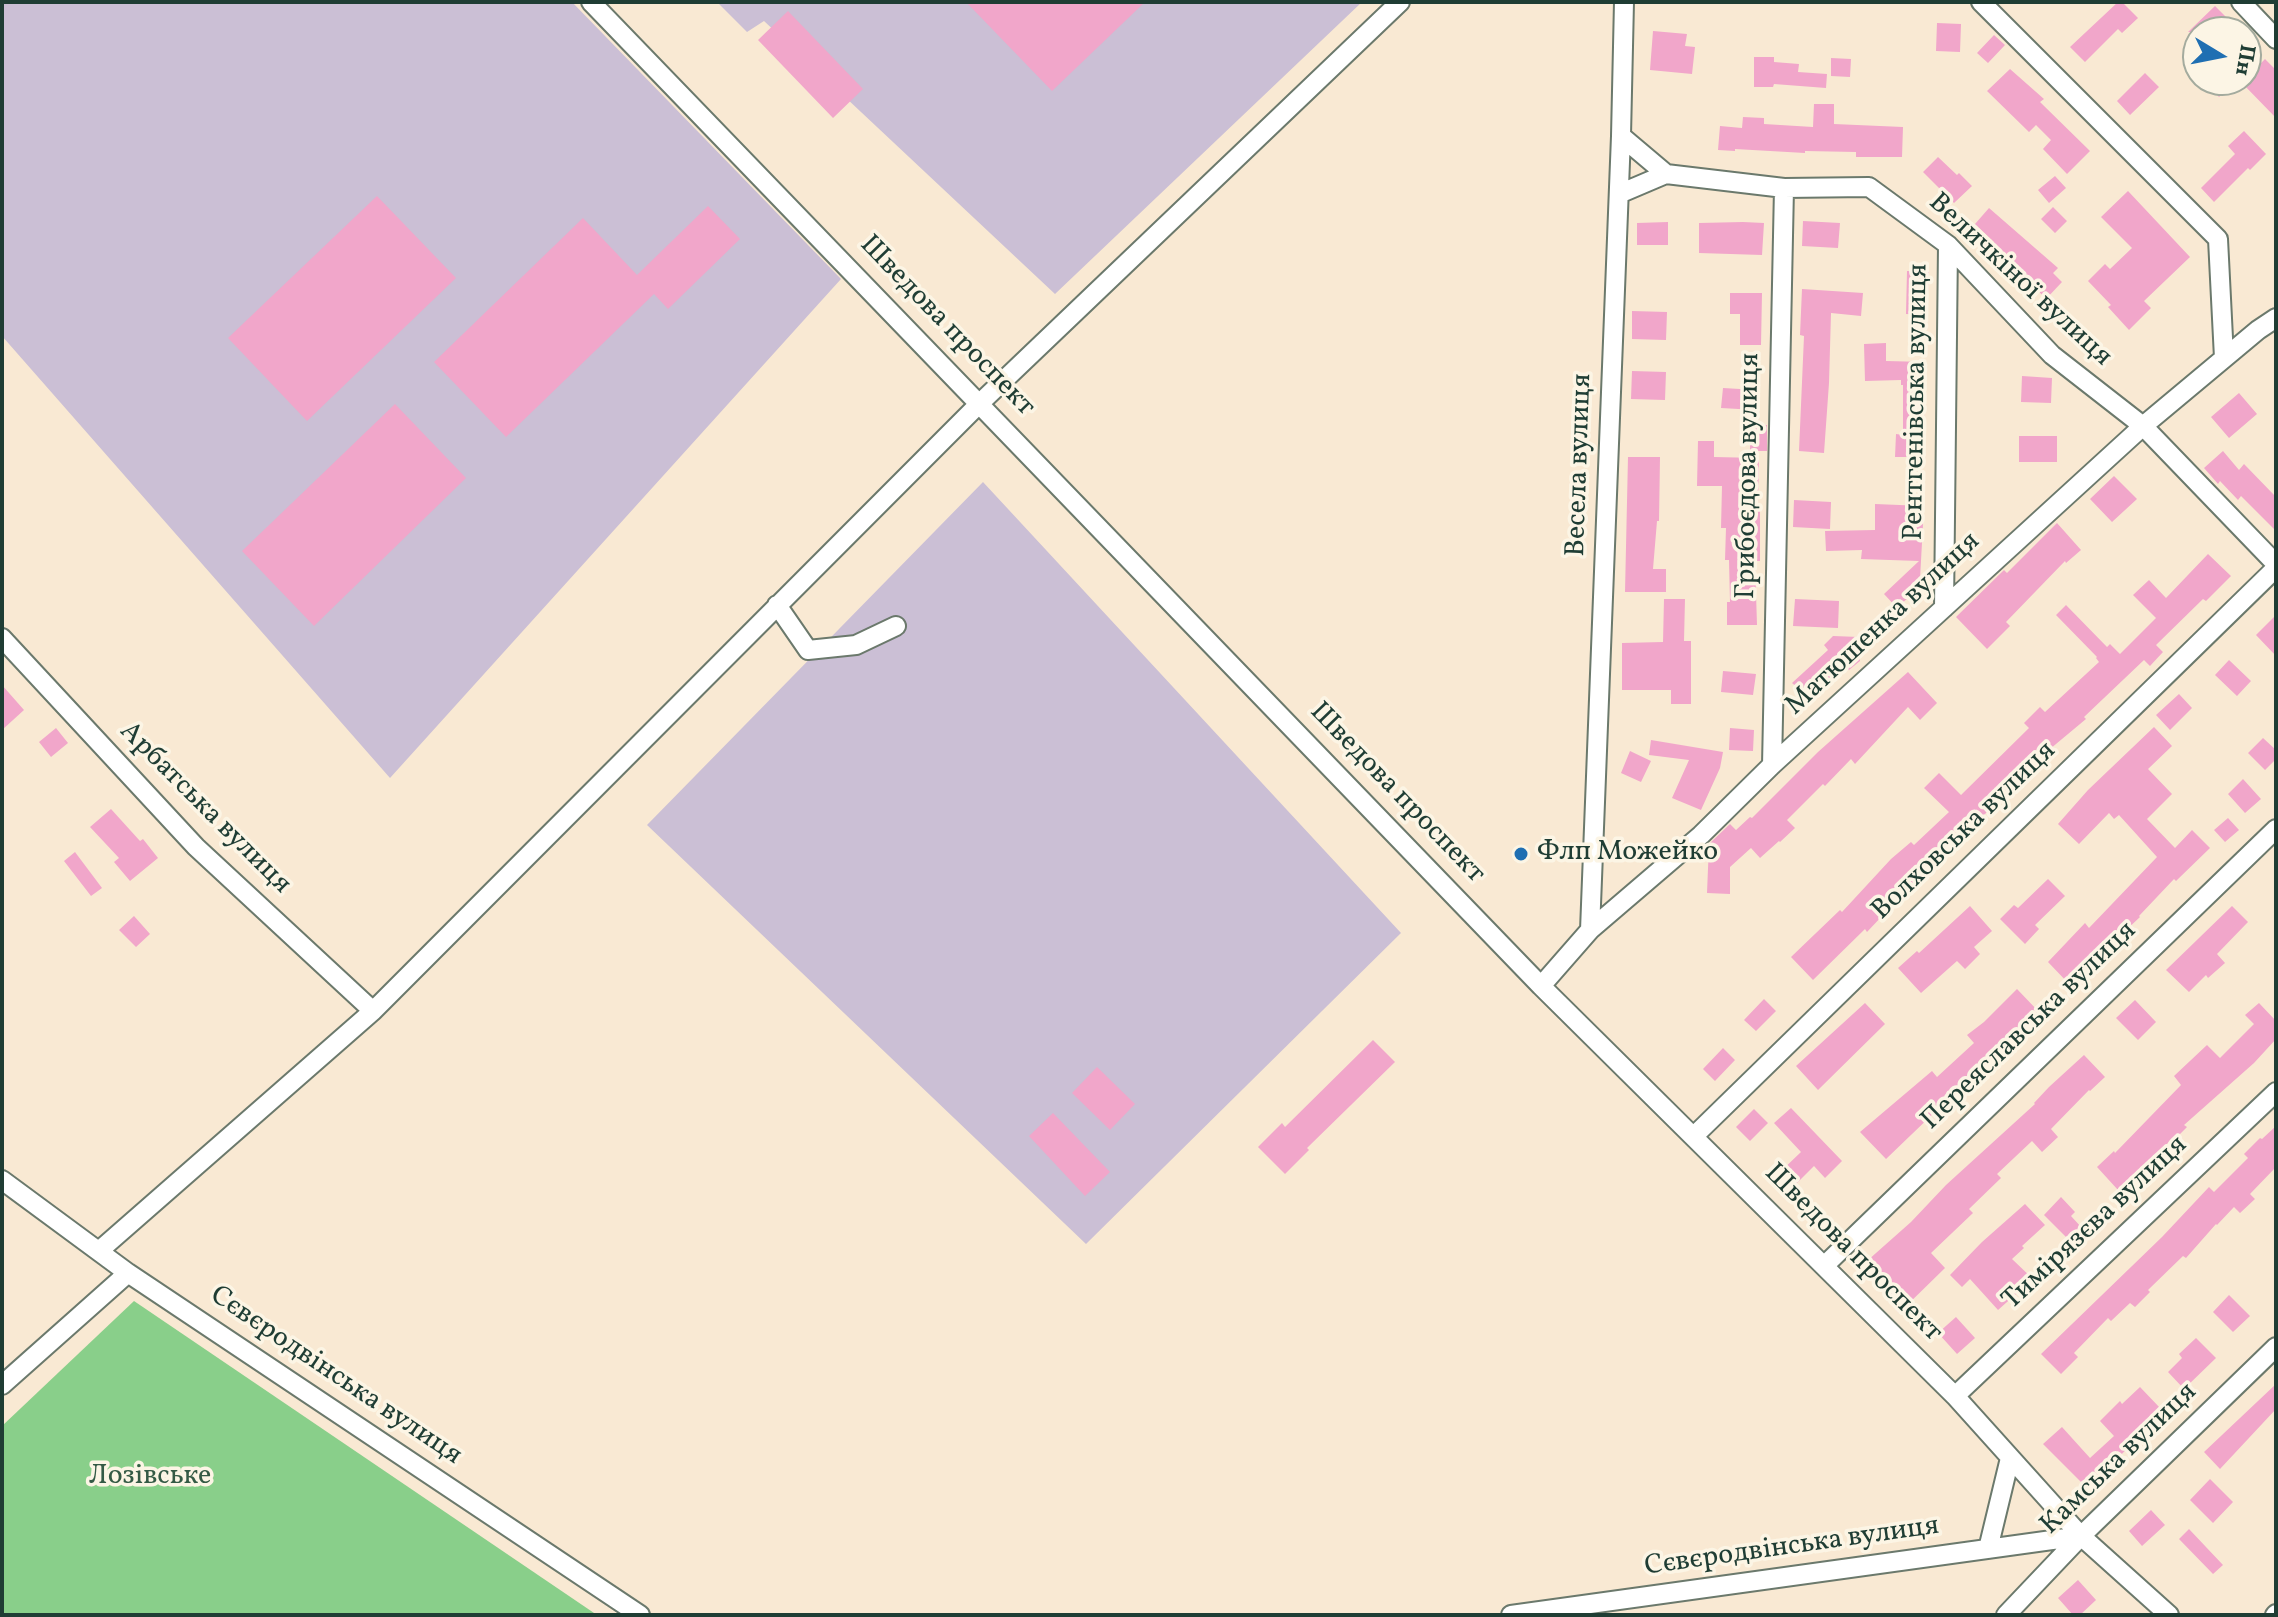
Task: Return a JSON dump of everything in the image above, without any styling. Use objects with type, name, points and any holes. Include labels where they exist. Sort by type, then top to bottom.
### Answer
[{"type":"street","name":"Шведова проспект","points":[[591,2],[1541,986],[1955,1396],[2081,1536],[2169,1615]]},
{"type":"street","points":[[100,1250],[373,1011],[980,403],[1400,2]]},
{"type":"street","name":"Весела вулиця","points":[[1590,930],[1624,2]]},
{"type":"street","points":[[1981,2],[2218,239],[2224,358]]},
{"type":"street","points":[[2241,2],[2276,39]]},
{"type":"street","points":[[1621,136],[1666,174]]},
{"type":"street","name":"Величкіної вулиця","points":[[1619,194],[1666,174],[1784,188],[1869,187],[1948,245],[2052,355],[2143,426],[2276,566]]},
{"type":"street","name":"Грибоєдова вулиця","points":[[1772,765],[1784,188]]},
{"type":"street","name":"Рентгенівська вулиця","points":[[1944,608],[1948,245]]},
{"type":"street","name":"Матюшенка вулиця","points":[[1541,986],[1590,930],[1701,835],[1772,765],[2143,426],[2276,318]]},
{"type":"street","name":"Волховська вулиця","points":[[1694,1136],[2276,566]]},
{"type":"street","points":[[777,605],[808,650],[856,645],[896,626]]},
{"type":"street","name":"Арбатська вулиця","points":[[2,638],[196,847],[373,1011]]},
{"type":"street","name":"Переяславська вулиця","points":[[1824,1266],[2276,829]]},
{"type":"street","name":"Тимірязєва вулиця","points":[[1955,1396],[2276,1092]]},
{"type":"street","name":"Сєвєродвінська вулиця","points":[[2,1180],[128,1273],[640,1615]]},
{"type":"street","points":[[2,1385],[128,1273]]},
{"type":"street","name":"Камська вулиця","points":[[2006,1615],[2081,1536],[2276,1347]]},
{"type":"street","points":[[1988,1549],[2010,1458]]},
{"type":"street","name":"Сєвєродвінська вулиця","points":[[1511,1615],[2081,1536]]},
{"type":"shaded area","points":[[2,2],[572,2],[841,279],[390,778],[2,336]]},
{"type":"shaded area","points":[[717,2],[1362,2],[1055,294],[764,21],[747,32]]},
{"type":"shaded area","points":[[983,482],[1401,933],[1086,1244],[647,825]]},
{"type":"green space","name":"Лозівське","points":[[134,1301],[597,1615],[2,1615],[2,1426]]},
{"type":"building","points":[[966,2],[1145,2],[1052,91]]},
{"type":"building","points":[[2118,2],[2122,2],[2138,18],[2122,33],[2118,29],[2085,62],[2070,47]]},
{"type":"building","points":[[2215,6],[2225,16],[2205,16]]},
{"type":"building","points":[[788,11],[863,89],[833,118],[758,40]]},
{"type":"building","points":[[1937,23],[1961,24],[1960,52],[1936,51]]},
{"type":"building","points":[[1653,31],[1687,34],[1685,46],[1695,47],[1692,74],[1650,70]]},
{"type":"building","points":[[1994,35],[2005,45],[1988,63],[1977,53]]},
{"type":"building","points":[[1754,57],[1774,57],[1774,62],[1799,64],[1798,72],[1827,74],[1826,88],[1774,84],[1773,87],[1754,87]]},
{"type":"building","points":[[1831,58],[1851,59],[1850,77],[1831,76]]},
{"type":"building","points":[[2265,59],[2276,70],[2276,118],[2255,96],[2262,96],[2262,62]]},
{"type":"building","points":[[2010,69],[2044,99],[2040,102],[2090,151],[2067,174],[2043,149],[2051,140],[2036,125],[2029,132],[1987,91]]},
{"type":"building","points":[[2145,73],[2159,87],[2130,115],[2117,101]]},
{"type":"building","points":[[1814,104],[1834,104],[1834,124],[1903,127],[1902,157],[1856,157],[1856,152],[1718,150],[1720,126],[1742,128],[1743,117],[1764,118],[1764,124],[1813,127]]},
{"type":"building","points":[[2244,131],[2266,154],[2214,202],[2201,188],[2235,154],[2228,146]]},
{"type":"building","points":[[1938,157],[1972,186],[1954,203],[1923,172]]},
{"type":"building","points":[[2055,176],[2066,188],[2049,203],[2038,190]]},
{"type":"building","points":[[2128,191],[2190,257],[2144,301],[2151,308],[2129,330],[2088,281],[2105,264],[2110,269],[2132,248],[2101,217]]},
{"type":"building","points":[[377,196],[456,278],[307,421],[228,338]]},
{"type":"building","points":[[708,206],[740,239],[668,309],[654,294],[506,437],[434,362],[583,218],[637,275]]},
{"type":"building","points":[[2053,207],[2067,221],[2055,233],[2041,219]]},
{"type":"building","points":[[1989,208],[2058,268],[2053,273],[2062,282],[2046,299],[1975,224]]},
{"type":"building","points":[[1803,221],[1840,223],[1838,248],[1802,246]]},
{"type":"building","points":[[1668,222],[1668,245],[1637,245],[1637,223]]},
{"type":"building","points":[[1699,223],[1764,223],[1762,255],[1699,253]]},
{"type":"building","points":[[1907,271],[1929,272],[1927,315],[1906,314]]},
{"type":"building","points":[[1802,289],[1863,293],[1861,316],[1831,313],[1824,453],[1799,451],[1804,336],[1800,335]]},
{"type":"building","points":[[1730,293],[1762,293],[1761,345],[1740,345],[1740,314],[1730,314]]},
{"type":"building","points":[[1632,311],[1667,312],[1666,340],[1632,339]]},
{"type":"building","points":[[1886,343],[1886,361],[1926,362],[1923,457],[1895,457],[1896,434],[1903,435],[1901,380],[1865,381],[1864,344]]},
{"type":"building","points":[[1632,371],[1666,372],[1665,400],[1631,399]]},
{"type":"building","points":[[2022,376],[2052,378],[2051,403],[2021,402]]},
{"type":"building","points":[[1723,388],[1757,390],[1756,410],[1721,408]]},
{"type":"building","points":[[2239,393],[2257,414],[2229,438],[2211,417]]},
{"type":"building","points":[[395,404],[466,478],[314,626],[242,551]]},
{"type":"building","points":[[1750,424],[1767,425],[1767,451],[1750,451]]},
{"type":"building","points":[[2019,436],[2057,436],[2057,462],[2019,462]]},
{"type":"building","points":[[1698,441],[1714,441],[1714,457],[1759,458],[1760,561],[1755,561],[1757,625],[1727,625],[1729,560],[1725,560],[1726,528],[1721,528],[1722,486],[1697,486]]},
{"type":"building","points":[[2223,451],[2239,470],[2244,464],[2276,497],[2276,531],[2241,496],[2238,500],[2204,468]]},
{"type":"building","points":[[1628,457],[1660,457],[1659,521],[1653,569],[1666,569],[1666,592],[1625,592]]},
{"type":"building","points":[[2114,476],[2137,499],[2112,522],[2090,499]]},
{"type":"building","points":[[1794,500],[1831,502],[1830,529],[1793,527]]},
{"type":"building","points":[[1875,504],[1924,506],[1920,579],[1924,583],[1897,608],[1884,594],[1919,561],[1861,559],[1862,550],[1826,551],[1825,531],[1875,530]]},
{"type":"building","points":[[2057,523],[2081,550],[2065,561],[2006,622],[2010,626],[1987,649],[1956,617],[2004,570],[2007,573]]},
{"type":"building","points":[[2208,554],[2231,576],[2156,645],[2163,652],[2150,666],[2144,660],[2084,717],[2086,719],[2050,749],[1968,831],[1931,863],[1933,865],[1867,932],[1865,929],[1813,980],[1791,957],[1840,910],[1842,912],[1891,859],[1911,842],[1914,845],[1949,812],[1924,788],[1939,773],[1961,795],[2029,728],[2024,723],[2040,707],[2045,712],[2099,662],[2056,615],[2066,605],[2107,647],[2110,644],[2120,654],[2156,618],[2133,595],[2149,580],[2166,598]]},
{"type":"building","points":[[1664,599],[1685,599],[1684,641],[1691,641],[1691,704],[1671,704],[1671,690],[1622,690],[1622,643],[1663,642]]},
{"type":"building","points":[[1795,599],[1839,601],[1838,628],[1793,626]]},
{"type":"building","points":[[2276,615],[2276,656],[2256,635]]},
{"type":"building","points":[[1833,636],[1859,637],[1860,661],[1849,670],[1843,665],[1809,698],[1792,683],[1828,650],[1824,645]]},
{"type":"building","points":[[2229,660],[2251,681],[2237,696],[2215,675]]},
{"type":"building","points":[[1723,671],[1756,674],[1753,695],[1721,692]]},
{"type":"building","points":[[1908,672],[1937,703],[1920,720],[1908,707],[1855,764],[1851,759],[1787,820],[1795,828],[1780,842],[1760,858],[1751,848],[1730,867],[1730,894],[1707,893],[1709,844],[1730,824],[1736,830],[1752,818],[1818,752]]},
{"type":"building","points":[[2,685],[24,710],[2,730]]},
{"type":"building","points":[[2179,694],[2192,708],[2170,730],[2156,715]]},
{"type":"building","points":[[2154,727],[2172,746],[2148,769],[2172,794],[2147,819],[2175,848],[2192,830],[2210,848],[2176,881],[2174,879],[2140,917],[2069,984],[2048,962],[2085,923],[2089,928],[2157,857],[2119,815],[2114,819],[2109,813],[2079,844],[2058,824],[2088,790]]},
{"type":"building","points":[[56,728],[68,743],[51,757],[39,742]]},
{"type":"building","points":[[1730,728],[1754,730],[1753,751],[1729,750]]},
{"type":"building","points":[[2263,738],[2276,750],[2276,759],[2265,770],[2248,753]]},
{"type":"building","points":[[1651,740],[1723,752],[1720,768],[1701,810],[1672,798],[1689,760],[1649,755]]},
{"type":"building","points":[[1630,751],[1651,761],[1641,782],[1621,773]]},
{"type":"building","points":[[2243,779],[2261,799],[2245,813],[2228,794]]},
{"type":"building","points":[[111,809],[158,858],[130,881],[114,862],[119,858],[90,827]]},
{"type":"building","points":[[2228,818],[2239,830],[2225,842],[2214,830]]},
{"type":"building","points":[[75,852],[102,888],[91,896],[64,861]]},
{"type":"building","points":[[2048,879],[2065,896],[2035,925],[2039,929],[2025,944],[2000,919],[2014,905],[2018,908]]},
{"type":"building","points":[[1970,906],[1992,931],[1974,947],[1980,954],[1965,969],[1957,961],[1921,993],[1898,968]]},
{"type":"building","points":[[2232,906],[2248,922],[2217,954],[2225,963],[2208,978],[2206,975],[2189,992],[2166,970]]},
{"type":"building","points":[[134,916],[150,934],[136,947],[119,930]]},
{"type":"building","points":[[2017,989],[2039,1012],[1886,1159],[1860,1132],[1932,1071],[1937,1077],[1974,1043],[1967,1035]]},
{"type":"building","points":[[1764,999],[1776,1011],[1756,1031],[1744,1020]]},
{"type":"building","points":[[2135,1000],[2156,1022],[2138,1040],[2116,1018]]},
{"type":"building","points":[[1865,1003],[1885,1024],[1818,1090],[1796,1066]]},
{"type":"building","points":[[2259,1003],[2276,1021],[2276,1039],[2254,1063],[2184,1125],[2187,1127],[2172,1142],[2118,1190],[2097,1167],[2115,1153],[2181,1085],[2174,1076],[2207,1045],[2220,1058],[2254,1024],[2245,1015]]},
{"type":"building","points":[[1373,1040],[1395,1062],[1307,1148],[1309,1150],[1285,1174],[1258,1147],[1282,1123],[1285,1127]]},
{"type":"building","points":[[1723,1048],[1735,1060],[1715,1081],[1703,1069]]},
{"type":"building","points":[[2084,1055],[2105,1077],[2051,1129],[2058,1137],[2042,1152],[2032,1141],[1997,1174],[2001,1178],[1969,1209],[1973,1213],[1931,1253],[1945,1268],[1899,1313],[1884,1297],[1892,1289],[1867,1261]]},
{"type":"building","points":[[1097,1067],[1135,1104],[1110,1130],[1072,1093]]},
{"type":"building","points":[[1791,1108],[1842,1161],[1825,1178],[1814,1166],[1792,1188],[1778,1174],[1801,1152],[1774,1123]]},
{"type":"building","points":[[1754,1109],[1768,1123],[1750,1141],[1736,1127]]},
{"type":"building","points":[[1053,1113],[1110,1172],[1085,1196],[1029,1136]]},
{"type":"building","points":[[2276,1126],[2276,1167],[2250,1194],[2255,1199],[2240,1213],[2234,1207],[2186,1258],[2183,1256],[2148,1290],[2150,1292],[2135,1307],[2130,1303],[2111,1321],[2108,1318],[2074,1353],[2078,1357],[2061,1374],[2041,1354],[2209,1187],[2214,1192],[2248,1158],[2244,1154]]},
{"type":"building","points":[[2061,1197],[2075,1212],[2071,1216],[2082,1228],[2070,1241],[2044,1215]]},
{"type":"building","points":[[2025,1204],[2045,1225],[2012,1259],[2033,1279],[1998,1310],[1970,1279],[1962,1287],[1950,1275]]},
{"type":"building","points":[[2229,1295],[2250,1316],[2233,1332],[2213,1312]]},
{"type":"building","points":[[1956,1317],[1975,1338],[1957,1354],[1938,1333]]},
{"type":"building","points":[[2196,1338],[2216,1358],[2184,1389],[2168,1372],[2182,1358],[2179,1354]]},
{"type":"building","points":[[2276,1384],[2276,1409],[2220,1469],[2204,1452]]},
{"type":"building","points":[[2140,1387],[2161,1409],[2143,1426],[2146,1429],[2088,1489],[2043,1444],[2062,1427],[2090,1458],[2114,1436],[2100,1421]]},
{"type":"building","points":[[2210,1479],[2233,1502],[2213,1523],[2190,1500]]},
{"type":"building","points":[[2151,1510],[2165,1525],[2142,1546],[2129,1531]]},
{"type":"building","points":[[2189,1529],[2223,1565],[2213,1574],[2179,1539]]},
{"type":"building","points":[[2078,1580],[2096,1600],[2080,1615],[2073,1615],[2058,1598]]},
{"type":"place","name":"Флп Можейко","points":[[1521,854]]}]
